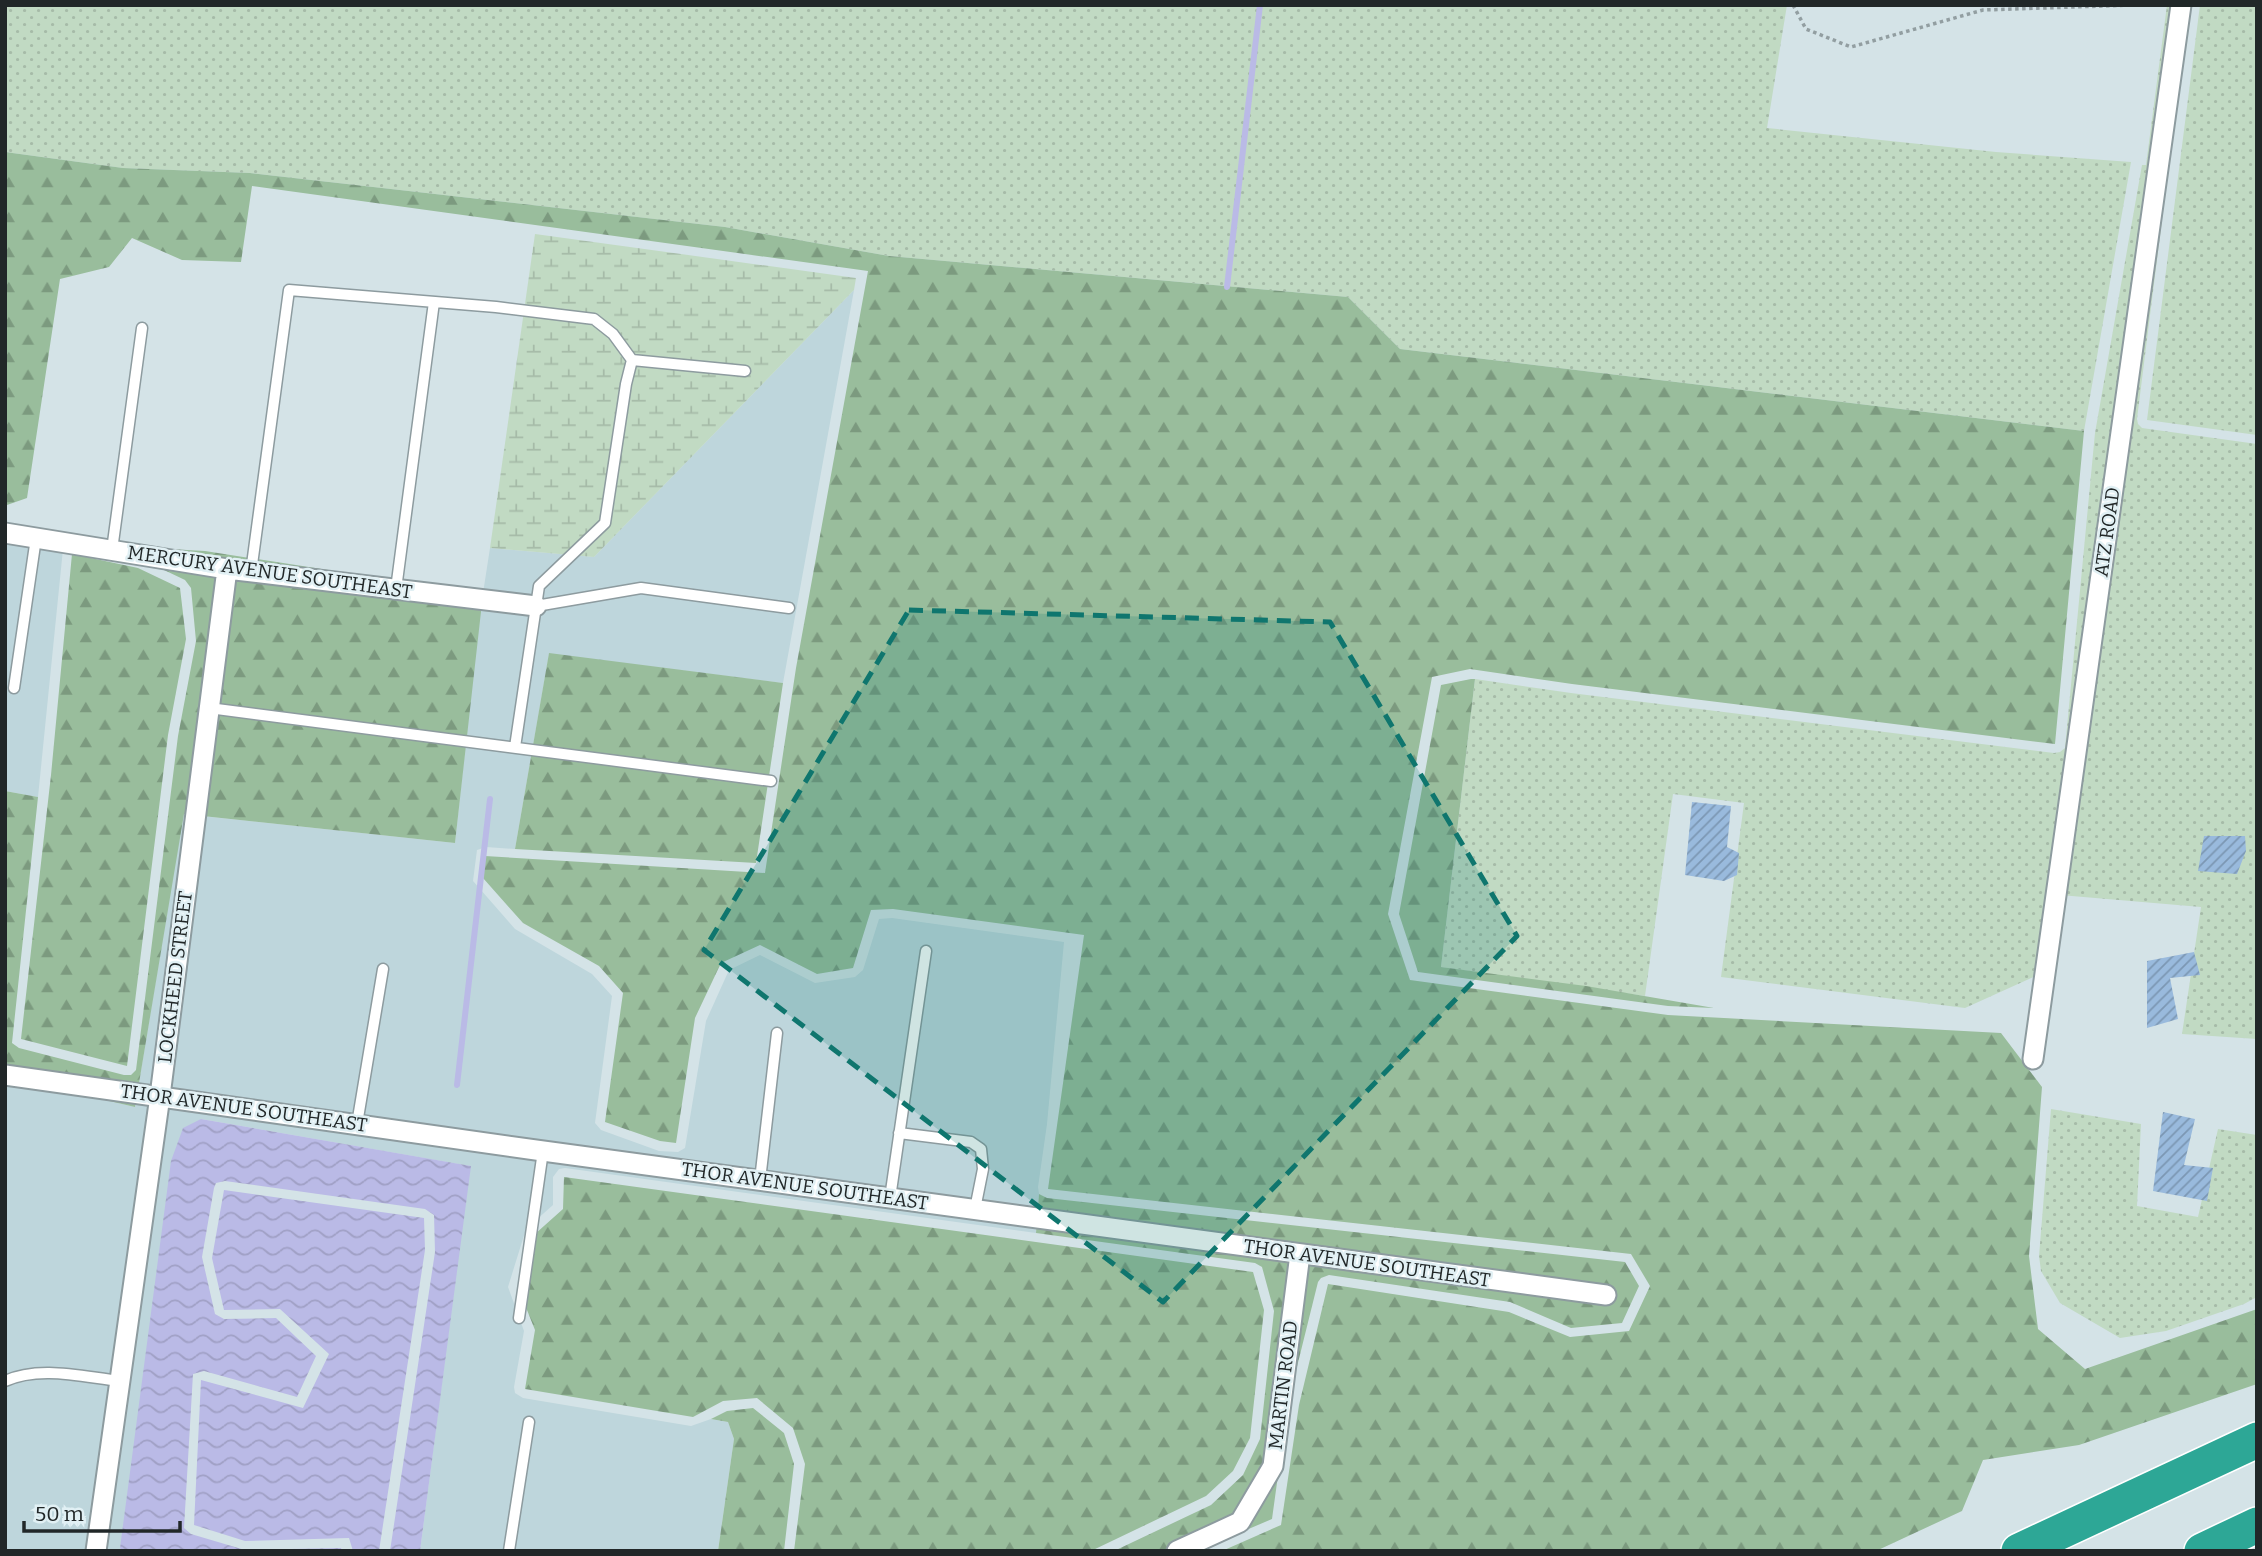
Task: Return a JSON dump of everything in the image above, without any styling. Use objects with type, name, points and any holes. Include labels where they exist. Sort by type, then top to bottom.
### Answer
[{"type":"highway","points":[[2019,1551],[2257,1440]]},
{"type":"highway","points":[[2202,1551],[2257,1525]]},
{"type":"street","name":"ATZ ROAD","points":[[2033,1059],[2181,5]]},
{"type":"street","name":"MERCURY AVENUE SOUTHEAST","points":[[5,533],[227,569],[536,606]]},
{"type":"street","name":"LOCKHEED STREET","points":[[96,1551],[160,1096],[227,569]]},
{"type":"street","name":"THOR AVENUE SOUTHEAST","points":[[5,1074],[1606,1295]]},
{"type":"street","name":"MARTIN ROAD","points":[[1177,1551],[1240,1522],[1273,1466],[1300,1254]]},
{"type":"lane","points":[[251,572],[289,290],[496,307],[594,319],[612,334],[632,360],[745,371]]},
{"type":"lane","points":[[396,589],[434,302]]},
{"type":"lane","points":[[112,550],[142,328]]},
{"type":"lane","points":[[515,747],[539,586],[605,523],[632,360]]},
{"type":"lane","points":[[15,688],[36,538]]},
{"type":"lane","points":[[536,606],[641,588],[789,608]]},
{"type":"lane","points":[[209,708],[771,781]]},
{"type":"lane","points":[[890,1198],[926,951]]},
{"type":"lane","points":[[357,1124],[383,970]]},
{"type":"lane","points":[[760,1180],[777,1033]]},
{"type":"lane","points":[[899,1133],[971,1142],[981,1149],[982,1169],[975,1209]]},
{"type":"lane","points":[[519,1318],[543,1150]]},
{"type":"lane","points":[[5,1381],[22,1374],[55,1373],[120,1381]]},
{"type":"lane","points":[[509,1551],[529,1422]]},
{"type":"path","points":[[1793,5],[1806,29],[1852,47],[1983,10],[2134,5]]},
{"type":"highlighted area","points":[[909,610],[1330,622],[1517,936],[1163,1302],[704,950]]},
{"type":"shaded area","points":[[854,290],[783,683],[549,654],[515,849],[486,847],[477,850],[473,881],[515,929],[592,974],[612,996],[595,1123],[601,1130],[659,1151],[678,1152],[685,1148],[706,1021],[729,970],[760,955],[815,983],[855,977],[863,970],[879,919],[892,918],[1064,942],[1047,1124],[1038,1187],[1036,1233],[559,1169],[553,1177],[553,1205],[526,1229],[508,1287],[524,1331],[515,1393],[523,1398],[691,1426],[711,1419],[728,1422],[734,1439],[718,1551],[420,1551],[470,1166],[201,1119],[120,1548],[122,1551],[5,1551],[5,1077],[135,1107],[183,814],[455,843],[479,619],[490,548],[594,557]]},
{"type":"shaded area","points":[[5,539],[63,549],[38,797],[5,791]]},
{"type":"green space","points":[[5,5],[1787,5],[1767,128],[1996,152],[2131,162],[2084,431],[1400,349],[1348,297],[889,256],[725,227],[250,173],[123,168],[5,152]]},
{"type":"green space","points":[[2167,5],[2189,5],[2137,419],[2142,428],[2257,444],[2257,1039],[2182,1034],[2201,907],[2060,895],[2042,973],[1965,1008],[1721,977],[1744,803],[1673,794],[1645,996],[1441,967],[1475,679],[2054,753],[2065,748],[2095,433],[2142,165],[2146,165]]},
{"type":"green space","points":[[2200,5],[2257,5],[2257,435],[2147,420]]},
{"type":"green space","points":[[5,152],[123,168],[250,173],[725,227],[889,256],[1348,297],[1400,349],[2084,431],[2055,744],[1470,669],[1432,677],[1388,914],[1410,980],[1668,1015],[2001,1033],[2042,1087],[2029,1256],[2038,1329],[2085,1369],[2257,1309],[2257,1384],[2079,1445],[1983,1460],[1962,1511],[1876,1551],[1222,1551],[1281,1525],[1299,1405],[1328,1284],[1509,1312],[1570,1337],[1629,1331],[1650,1286],[1631,1254],[1048,1189],[1084,935],[893,909],[871,910],[853,968],[817,974],[760,945],[721,963],[695,1018],[676,1143],[660,1141],[605,1122],[623,993],[599,966],[523,923],[483,878],[485,856],[765,873],[796,668],[868,271],[252,186],[241,262],[182,260],[132,238],[109,267],[60,279],[27,498],[5,505]]},
{"type":"green space","points":[[535,234],[856,278],[854,290],[594,557],[490,548]]},
{"type":"green space","points":[[80,544],[205,551],[483,594],[455,843],[184,814],[135,1107],[5,1077],[5,791],[38,797],[12,1043],[19,1048],[124,1075],[131,1075],[136,1070],[178,736],[196,641],[191,588],[185,580],[143,560]]},
{"type":"green space","points":[[72,554],[138,568],[180,588],[186,639],[168,735],[127,1066],[21,1039],[51,775]]},
{"type":"green space","points":[[549,653],[783,683],[756,863],[515,849]]},
{"type":"green space","points":[[1475,679],[1441,967],[1586,986],[1714,1008],[1668,1006],[1418,972],[1399,914],[1441,685]]},
{"type":"green space","points":[[2051,1109],[2141,1124],[2137,1206],[2198,1217],[2218,1129],[2257,1135],[2257,1297],[2166,1331],[2120,1338],[2060,1303],[2041,1271],[2039,1256]]},
{"type":"green space","points":[[564,1177],[1253,1272],[1264,1310],[1250,1438],[1233,1471],[1206,1496],[1091,1551],[794,1551],[805,1464],[793,1428],[757,1398],[723,1401],[693,1417],[525,1389],[535,1330],[519,1290],[535,1234],[563,1209]]},
{"type":"green space","points":[[1039,1194],[1047,1198],[1625,1262],[1639,1286],[1622,1323],[1571,1328],[1510,1302],[1329,1275],[1321,1278],[1288,1403],[1272,1519],[1197,1551],[1114,1551],[1211,1505],[1243,1475],[1260,1439],[1274,1311],[1262,1267],[1255,1263],[1036,1233]]},
{"type":"green space","points":[[753,1408],[784,1433],[794,1464],[784,1551],[718,1551],[734,1439],[728,1422],[711,1419],[727,1411]]},
{"type":"water","points":[[201,1119],[471,1166],[420,1551],[390,1551],[435,1252],[434,1215],[425,1209],[225,1181],[216,1183],[214,1188],[202,1257],[215,1314],[224,1319],[276,1318],[316,1356],[297,1397],[204,1371],[193,1374],[184,1528],[191,1534],[245,1550],[341,1548],[342,1551],[122,1551],[120,1548],[171,1161],[183,1128]]},
{"type":"water","points":[[224,1190],[424,1218],[425,1250],[379,1551],[353,1551],[349,1538],[245,1541],[194,1525],[201,1380],[303,1408],[329,1354],[280,1309],[224,1310],[212,1258]]},
{"type":"building","points":[[1692,802],[1731,806],[1727,847],[1739,853],[1737,875],[1724,881],[1685,875]]},
{"type":"building","points":[[2204,836],[2245,836],[2246,851],[2237,874],[2198,871]]},
{"type":"building","points":[[2194,952],[2200,975],[2170,978],[2178,1019],[2147,1028],[2147,961]]},
{"type":"building","points":[[2163,1112],[2195,1119],[2184,1165],[2213,1168],[2207,1201],[2153,1191]]},
{"type":"waterway","points":[[1227,287],[1260,5]]},
{"type":"waterway","points":[[457,1085],[490,799]]}]
